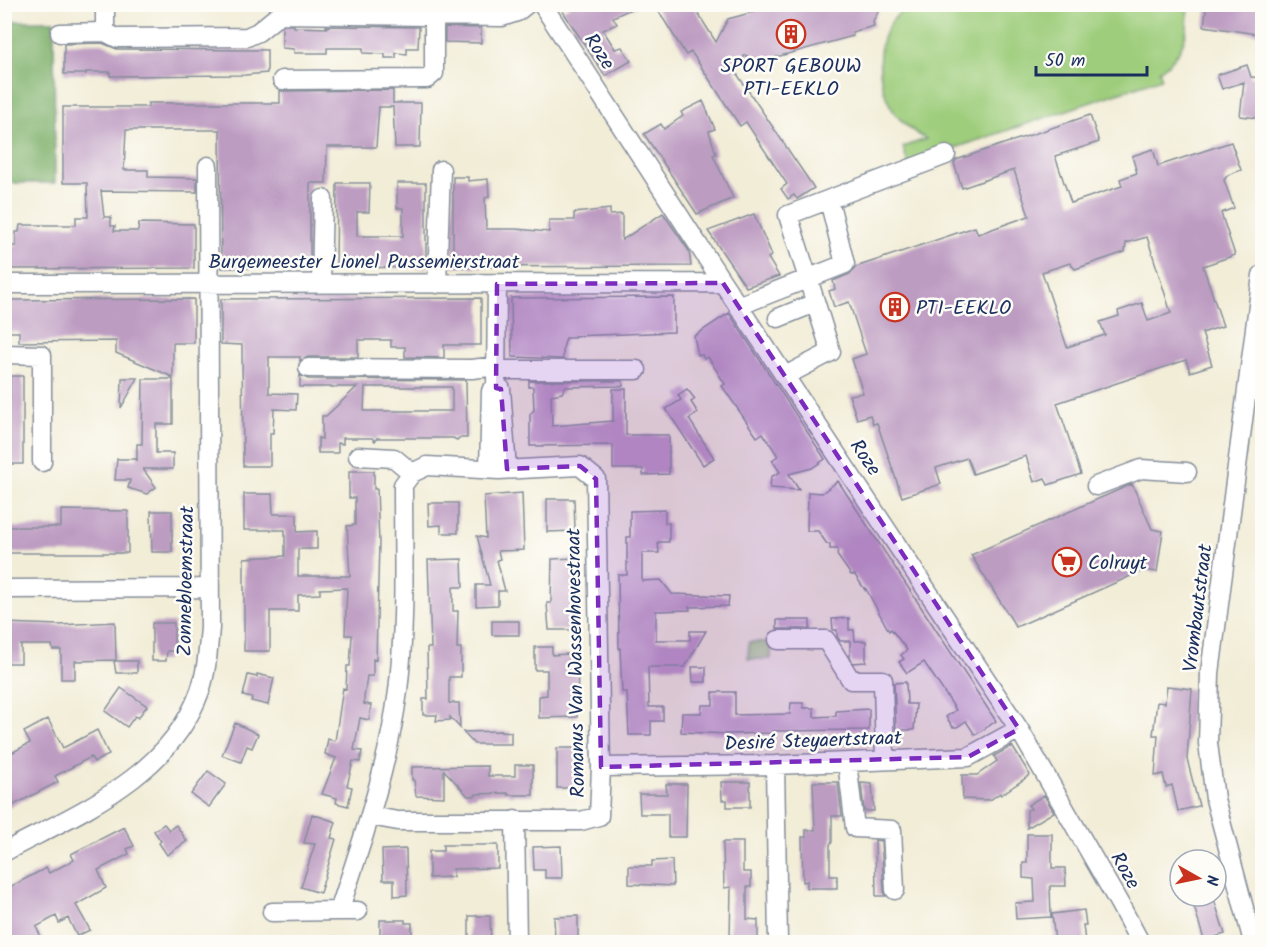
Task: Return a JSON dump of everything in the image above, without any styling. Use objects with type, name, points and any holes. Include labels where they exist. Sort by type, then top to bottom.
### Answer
[{"type":"street","points":[[105,4],[105,32]]},
{"type":"street","points":[[60,33],[105,32],[117,38],[247,37],[258,32],[280,9],[502,17],[517,12],[526,4]]},
{"type":"street","name":"Roze","points":[[542,4],[738,306],[1019,729],[1140,942]]},
{"type":"street","points":[[282,80],[427,79],[434,73],[434,16]]},
{"type":"street","points":[[785,376],[831,352],[788,215],[946,155]]},
{"type":"street","name":"Zonnebloemstraat","points":[[4,852],[124,787],[172,743],[187,719],[200,690],[207,661],[210,588],[208,166]]},
{"type":"street","points":[[437,284],[441,170]]},
{"type":"street","points":[[321,282],[323,199]]},
{"type":"street","points":[[738,306],[845,264],[829,200]]},
{"type":"street","name":"Vrombautstraat","points":[[1253,942],[1215,799],[1208,743],[1208,709],[1210,674],[1263,275]]},
{"type":"street","name":"Burgemeester Lionel Pussemierstraat","points":[[4,284],[723,283]]},
{"type":"street","points":[[339,911],[384,767],[398,690],[403,596],[403,485],[412,473],[427,466],[498,469],[501,389],[497,375],[497,284]]},
{"type":"street","points":[[778,318],[815,303]]},
{"type":"street","points":[[4,354],[42,354],[42,462]]},
{"type":"street","points":[[308,368],[472,369],[497,375],[637,370]]},
{"type":"street","points":[[358,456],[394,458],[412,473]]},
{"type":"street","name":"Romanus Van Wassenhovestraat","points":[[370,816],[398,821],[581,821],[599,816],[601,767],[596,479],[580,466],[498,469]]},
{"type":"street","points":[[1096,486],[1141,469],[1187,472]]},
{"type":"street","points":[[4,590],[210,588]]},
{"type":"street","points":[[778,640],[825,640],[851,680],[883,680],[885,760]]},
{"type":"street","name":"Desiré Steyaertstraat","points":[[601,767],[775,765],[969,757],[1019,729]]},
{"type":"street","points":[[847,762],[855,828],[892,830],[895,890]]},
{"type":"street","points":[[775,765],[778,942]]},
{"type":"street","points":[[515,820],[517,942]]},
{"type":"street","points":[[272,912],[358,911]]},
{"type":"highlighted area","points":[[723,283],[1019,729],[968,757],[601,767],[596,479],[580,466],[507,469],[501,389],[496,388],[497,284]]},
{"type":"green space","points":[[916,4],[1187,5],[1188,15],[1183,42],[1174,58],[1159,71],[1162,78],[908,164],[903,147],[926,139],[913,131],[894,112],[882,83],[880,51],[891,23],[902,12]]},
{"type":"green space","points":[[4,21],[54,21],[55,183],[5,183]]},
{"type":"green space","points":[[749,642],[772,642],[771,659],[748,659]]},
{"type":"building","points":[[573,4],[642,4],[613,17],[617,24],[603,30],[615,49],[622,47],[631,61],[605,76],[562,10]]},
{"type":"building","points":[[654,4],[692,4],[716,42],[728,19],[754,12],[752,4],[875,4],[878,12],[873,21],[874,26],[852,32],[853,36],[758,62],[745,55],[735,71],[814,188],[797,199],[794,195],[788,199],[781,189],[787,184],[746,122],[740,126],[691,52],[686,55]]},
{"type":"building","points":[[1207,4],[1263,4],[1263,35],[1204,26]]},
{"type":"building","points":[[284,25],[327,28],[326,26],[419,27],[418,48],[407,48],[407,54],[396,53],[396,58],[385,58],[385,54],[363,53],[363,48],[327,48],[327,53],[294,53],[294,49],[282,48],[282,27]]},
{"type":"building","points":[[445,27],[481,28],[481,43],[445,42]]},
{"type":"building","points":[[102,43],[117,49],[267,50],[267,73],[110,76],[110,72],[64,74],[64,44]]},
{"type":"building","points":[[1247,65],[1251,77],[1263,78],[1258,118],[1240,116],[1244,82],[1222,89],[1217,75]]},
{"type":"building","points":[[393,90],[393,103],[421,103],[420,147],[395,147],[393,107],[379,107],[376,147],[327,147],[326,183],[310,183],[310,268],[221,268],[220,130],[126,130],[124,170],[148,170],[148,177],[197,178],[197,192],[101,191],[104,217],[111,217],[111,226],[115,226],[114,231],[138,231],[139,223],[194,224],[194,268],[4,269],[4,246],[16,246],[16,232],[19,232],[20,225],[76,225],[76,217],[88,217],[87,183],[63,183],[63,107],[148,107],[148,103],[280,103],[280,91]]},
{"type":"building","points":[[703,101],[715,129],[709,131],[716,154],[713,155],[733,198],[697,214],[644,134],[661,124],[664,129],[683,116],[681,112]]},
{"type":"building","name":"PTI-EEKLO","points":[[1090,115],[1099,142],[1055,156],[1071,203],[1122,186],[1120,179],[1137,173],[1132,156],[1153,149],[1158,166],[1231,142],[1241,170],[1228,175],[1224,180],[1234,208],[1221,213],[1235,255],[1203,266],[1223,326],[1202,333],[1212,365],[1190,372],[1186,360],[1057,403],[1081,474],[1048,485],[1045,478],[1034,482],[1026,456],[973,474],[967,458],[936,468],[941,484],[902,497],[877,423],[873,424],[870,415],[857,419],[849,395],[863,393],[852,359],[866,354],[849,302],[834,307],[829,291],[835,289],[833,281],[850,274],[856,267],[975,227],[978,234],[1029,216],[1014,170],[962,188],[954,163],[956,160]],"holes":[[[1147,237],[1171,313],[1148,321],[1142,303],[1118,311],[1119,316],[1100,322],[1105,335],[1067,347],[1042,272],[1070,263],[1075,269],[1125,252],[1126,243]]]},
{"type":"building","points":[[453,177],[468,177],[468,181],[488,179],[489,197],[485,198],[486,229],[549,232],[549,220],[574,220],[574,213],[610,209],[610,215],[622,214],[622,240],[663,213],[689,251],[691,266],[453,267]]},
{"type":"building","points":[[337,183],[370,183],[369,212],[357,212],[357,236],[403,236],[403,208],[397,208],[397,183],[426,183],[426,268],[336,267]]},
{"type":"building","points":[[754,214],[772,255],[768,258],[779,276],[746,287],[708,231]]},
{"type":"building","points":[[674,297],[674,332],[574,336],[574,338],[566,338],[563,359],[512,357],[511,298]]},
{"type":"building","points":[[481,298],[481,345],[444,345],[444,358],[405,357],[405,347],[391,347],[391,340],[358,340],[358,357],[308,357],[300,361],[300,357],[269,357],[269,393],[297,394],[296,410],[274,409],[273,433],[270,433],[270,466],[243,466],[242,345],[221,344],[221,299]]},
{"type":"building","points":[[194,299],[194,343],[173,343],[173,377],[116,353],[116,341],[19,342],[19,332],[4,332],[4,300]]},
{"type":"building","points":[[729,313],[825,459],[812,468],[789,474],[799,490],[770,488],[771,477],[780,472],[772,460],[778,456],[763,433],[757,437],[722,386],[725,384],[708,357],[704,359],[702,355],[698,355],[694,336]]},
{"type":"building","points":[[300,375],[308,379],[466,380],[467,438],[457,440],[453,438],[377,438],[375,441],[372,438],[343,438],[343,444],[338,443],[338,453],[318,453],[318,438],[322,439],[322,416],[326,416],[357,387],[300,387]],"holes":[[[365,387],[452,387],[452,411],[364,411]]]},
{"type":"building","points":[[10,376],[23,376],[23,464],[4,464],[4,398],[10,398]]},
{"type":"building","points":[[122,378],[138,378],[121,408]]},
{"type":"building","points":[[143,379],[173,379],[173,424],[156,424],[156,453],[173,453],[173,469],[143,469],[156,487],[147,494],[128,488],[130,480],[115,480],[117,459],[136,459],[137,461],[137,444],[142,444]]},
{"type":"building","points":[[529,381],[623,381],[623,386],[565,387],[562,393],[551,395],[552,426],[613,421],[613,389],[626,389],[626,435],[669,435],[669,474],[643,475],[643,469],[613,469],[613,445],[530,446],[530,414],[534,410],[533,387],[529,387]]},
{"type":"building","points":[[687,389],[695,399],[691,402],[698,413],[689,419],[714,458],[703,465],[666,409],[681,400],[678,395]]},
{"type":"building","points":[[349,471],[374,471],[379,543],[376,660],[373,659],[373,676],[367,676],[364,698],[364,704],[371,705],[369,720],[360,718],[354,750],[362,751],[360,762],[353,761],[347,786],[352,787],[348,806],[336,803],[337,798],[322,794],[336,758],[325,754],[328,739],[335,741],[343,688],[346,689],[347,666],[350,666],[352,635],[345,635],[347,588],[320,589],[320,594],[298,595],[298,611],[270,611],[270,651],[244,651],[244,558],[285,556],[285,530],[244,530],[244,494],[272,494],[273,514],[297,514],[297,532],[317,531],[317,549],[298,549],[298,576],[350,576],[347,526],[355,525],[355,498],[349,498]]},
{"type":"building","points":[[838,481],[996,721],[975,735],[966,721],[953,727],[946,717],[956,710],[924,662],[907,673],[899,662],[904,659],[901,655],[907,650],[891,629],[889,631],[865,587],[865,590],[855,575],[851,575],[837,555],[838,549],[830,549],[830,544],[827,544],[818,531],[807,531],[808,492],[822,493]]},
{"type":"building","name":"Colruyt","points":[[1132,484],[1152,529],[1163,531],[1157,572],[1144,570],[1016,627],[971,555]]},
{"type":"building","points":[[522,493],[524,550],[498,551],[500,559],[497,560],[505,591],[498,591],[498,605],[476,606],[476,585],[490,585],[477,536],[486,538],[484,496]]},
{"type":"building","points":[[547,499],[574,499],[575,531],[547,532]]},
{"type":"building","points":[[428,503],[458,503],[458,533],[441,533],[441,525],[429,526]]},
{"type":"building","points":[[61,510],[128,511],[128,553],[9,553],[9,527],[61,527]]},
{"type":"building","points":[[665,510],[665,523],[669,523],[669,542],[658,542],[659,553],[642,553],[642,581],[661,580],[672,594],[729,596],[728,606],[656,611],[656,640],[690,640],[690,631],[706,631],[685,667],[648,667],[649,707],[663,707],[663,721],[651,721],[651,735],[629,735],[627,692],[622,692],[618,575],[627,575],[630,511]]},
{"type":"building","points":[[151,511],[172,511],[172,552],[152,552]]},
{"type":"building","points":[[575,558],[576,630],[549,630],[547,603],[551,603],[552,559]]},
{"type":"building","points":[[462,559],[463,587],[453,587],[453,611],[458,611],[457,648],[461,648],[461,677],[449,677],[449,703],[459,703],[460,728],[450,717],[450,720],[436,721],[437,715],[423,715],[423,699],[428,699],[427,648],[431,648],[428,560]]},
{"type":"building","points":[[849,618],[849,630],[854,630],[855,641],[866,641],[866,662],[853,663],[850,658],[850,641],[840,641],[837,630],[833,630],[832,619]]},
{"type":"building","points":[[777,620],[810,620],[810,629],[777,629]]},
{"type":"building","points":[[492,621],[519,621],[519,635],[492,635]]},
{"type":"building","points":[[115,622],[116,660],[75,661],[75,679],[61,679],[61,650],[53,650],[52,645],[21,645],[21,663],[4,663],[5,623],[59,625]]},
{"type":"building","points":[[152,623],[174,623],[174,651],[167,651],[166,661],[152,661]]},
{"type":"building","points":[[535,647],[552,647],[552,655],[568,654],[569,658],[578,658],[577,717],[539,718],[539,696],[547,695],[547,670],[535,670]]},
{"type":"building","points":[[114,661],[137,661],[137,673],[116,673]]},
{"type":"building","points":[[692,667],[706,667],[706,682],[693,682]]},
{"type":"building","points":[[257,674],[274,678],[268,705],[251,701],[252,698],[243,696],[248,675],[257,677]]},
{"type":"building","points":[[906,682],[907,704],[916,704],[914,730],[896,730],[894,683]]},
{"type":"building","points":[[1167,686],[1192,689],[1187,759],[1199,806],[1178,811],[1172,785],[1166,787],[1163,774],[1155,776],[1158,735],[1153,735],[1157,702],[1165,703]]},
{"type":"building","points":[[121,688],[147,706],[127,727],[105,711]]},
{"type":"building","points":[[713,692],[735,692],[735,715],[790,714],[791,703],[803,703],[804,708],[814,708],[814,717],[836,716],[836,711],[869,709],[869,730],[729,734],[681,732],[682,713],[701,713],[702,705],[713,705]]},
{"type":"building","points":[[48,719],[63,748],[97,730],[109,755],[94,762],[91,757],[55,776],[58,782],[4,810],[4,757],[30,743],[24,732]]},
{"type":"building","points":[[235,723],[258,734],[252,748],[247,746],[241,762],[222,755]]},
{"type":"building","points":[[463,732],[511,732],[511,744],[474,744]]},
{"type":"building","points":[[1012,746],[1030,775],[990,800],[963,799],[962,775],[977,775],[997,761],[994,756]]},
{"type":"building","points":[[557,748],[577,748],[578,788],[557,788]]},
{"type":"building","points":[[515,765],[533,765],[533,795],[508,795],[508,793],[468,796],[444,770],[444,797],[416,796],[414,780],[412,780],[412,767],[488,766],[488,776],[515,776]]},
{"type":"building","points":[[208,771],[226,784],[209,807],[191,794]]},
{"type":"building","points":[[721,782],[750,782],[750,807],[727,807],[727,800],[722,800]]},
{"type":"building","points":[[813,782],[838,782],[842,816],[832,816],[830,845],[830,876],[837,876],[837,888],[807,888],[807,881],[803,882],[802,837],[806,837],[806,830],[815,830]]},
{"type":"building","points":[[861,783],[872,784],[874,811],[864,811]]},
{"type":"building","points":[[666,784],[687,784],[686,837],[668,837],[668,814],[640,814],[639,794],[667,794]]},
{"type":"building","points":[[1044,795],[1054,812],[1027,828],[1027,810],[1031,809],[1028,805]]},
{"type":"building","points":[[312,814],[336,822],[331,838],[336,839],[320,893],[301,887],[315,844],[304,843]]},
{"type":"building","points":[[164,824],[169,830],[176,825],[187,841],[167,855],[154,831]]},
{"type":"building","points":[[124,827],[134,846],[127,849],[129,854],[98,870],[106,888],[76,905],[90,930],[77,936],[68,918],[59,923],[56,916],[36,927],[44,942],[7,942],[4,938],[4,890],[46,868],[49,873],[74,860],[71,854]]},
{"type":"building","points":[[1027,834],[1052,834],[1052,868],[1065,868],[1066,886],[1050,886],[1051,917],[1016,919],[1015,903],[1035,902],[1034,879],[1023,878],[1023,863],[1027,863]]},
{"type":"building","points":[[875,840],[881,841],[886,896],[876,896]]},
{"type":"building","points":[[723,842],[743,842],[743,872],[751,872],[751,887],[747,887],[747,919],[758,920],[758,940],[730,939],[731,887],[724,888]]},
{"type":"building","points":[[443,845],[498,845],[498,868],[453,869],[453,877],[429,878],[429,851],[443,851]]},
{"type":"building","points":[[561,846],[562,878],[545,878],[545,870],[534,870],[533,847]]},
{"type":"building","points":[[406,849],[407,895],[394,896],[394,880],[383,880],[382,850]]},
{"type":"building","points":[[672,860],[673,886],[629,884],[629,866],[652,866],[652,861]]},
{"type":"building","points":[[1195,908],[1217,908],[1225,934],[1204,940]]},
{"type":"building","points":[[1084,910],[1085,942],[1055,942],[1052,914]]},
{"type":"building","points":[[469,916],[490,916],[491,942],[469,942]]},
{"type":"building","points":[[578,916],[578,939],[555,939],[554,917]]},
{"type":"building","points":[[380,920],[405,920],[405,923],[412,923],[412,942],[380,942]]},
{"type":"place","name":"SPORT GEBOUW PTI-EEKLO","points":[[791,34]]},
{"type":"place","name":"PTI-EEKLO","points":[[895,307]]},
{"type":"place","name":"Colruyt","points":[[1067,562]]}]
